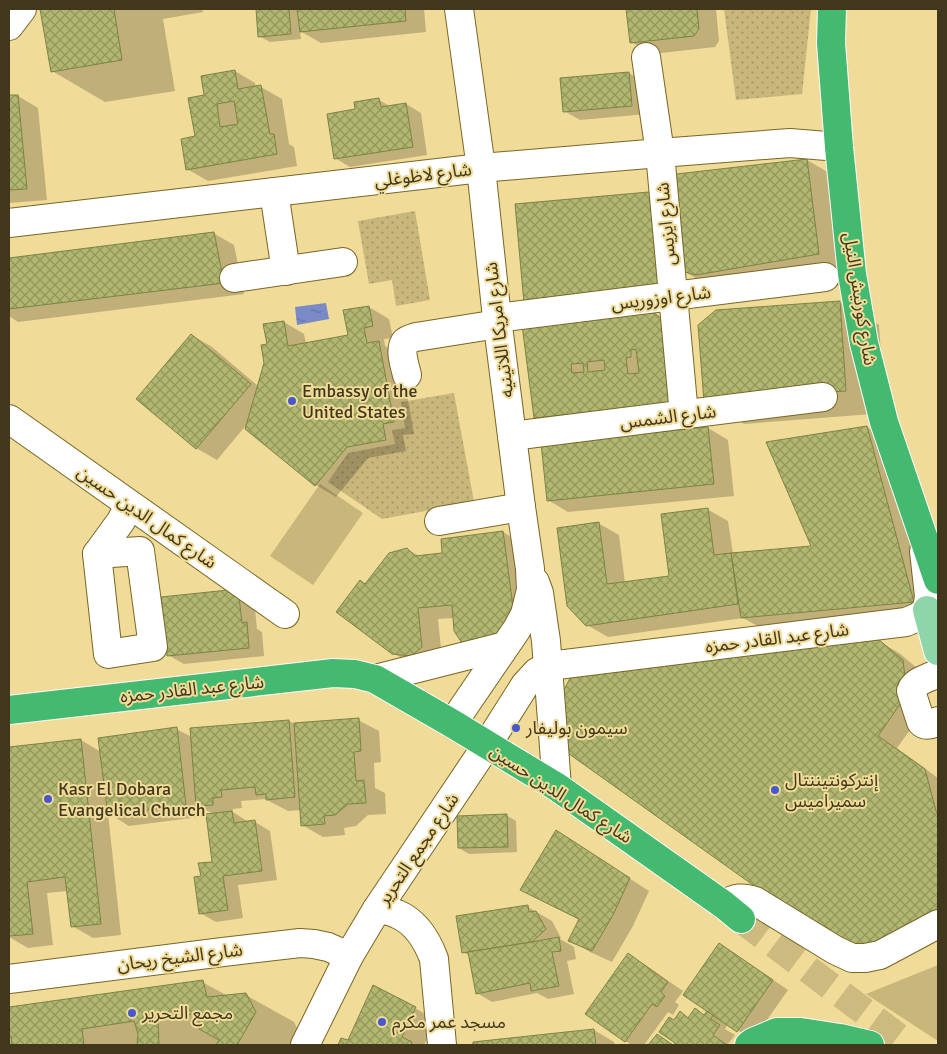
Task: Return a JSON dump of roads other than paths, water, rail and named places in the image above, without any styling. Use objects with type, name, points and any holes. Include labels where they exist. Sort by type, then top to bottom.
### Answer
[{"type":"highway","name":"شارع كورنيش النيل","points":[[832,9],[831,43],[839,147],[852,274],[864,344],[884,422],[938,580]]},
{"type":"highway","name":"شارع عبد القادر حمزه","points":[[9,710],[333,673],[355,674],[375,679]]},
{"type":"highway","name":"شارع كمال الدين حسين","points":[[375,679],[557,787],[733,912]]},
{"type":"highway","points":[[749,1045],[777,1032],[801,1032],[870,1045]]},
{"type":"main road","points":[[927,610],[938,651]]},
{"type":"street","points":[[9,26],[22,9]]},
{"type":"street","name":"شارع امريكا اللاتينيه","points":[[453,724],[517,629],[525,614],[531,590],[481,168],[459,9]]},
{"type":"street","name":"شارع ايزيس","points":[[646,57],[660,153],[684,414]]},
{"type":"street","name":"شارع لاظوغلي","points":[[9,223],[481,168],[790,143],[839,147]]},
{"type":"street","points":[[274,192],[286,271]]},
{"type":"street","points":[[234,278],[343,262]]},
{"type":"street","name":"شارع اوزوريس","points":[[407,375],[402,350],[408,340],[416,336],[498,321],[673,296],[825,278]]},
{"type":"street","name":"شارع الشمس","points":[[512,436],[823,397]]},
{"type":"street","name":"شارع كمال الدين حسين","points":[[9,420],[285,614]]},
{"type":"street","points":[[97,554],[121,521],[129,505]]},
{"type":"street","points":[[439,520],[521,507]]},
{"type":"street","points":[[922,534],[929,596],[927,610]]},
{"type":"street","points":[[530,569],[540,600],[546,641],[557,787]]},
{"type":"street","name":"شارع عبد القادر حمزه","points":[[549,666],[906,622],[918,617],[927,610]]},
{"type":"street","points":[[375,679],[505,646]]},
{"type":"street","name":"شارع مجمع التحرير","points":[[305,1045],[349,956],[377,908],[487,745],[525,685],[537,672],[549,666]]},
{"type":"street","points":[[936,730],[921,722],[911,689],[914,684],[938,673]]},
{"type":"street","points":[[733,912],[731,900],[747,898],[755,901],[835,950],[852,958],[880,955],[938,924]]},
{"type":"street","points":[[377,908],[397,914],[408,920],[424,937],[430,948],[434,959],[442,1045]]},
{"type":"street","name":"شارع الشيخ ريحان","points":[[9,979],[300,943],[328,947],[349,956]]},
{"type":"water","points":[[326,303],[329,319],[297,325],[295,307]]},
{"type":"tunnel","points":[[741,919],[909,1045]]},
{"type":"place","name":"Embassy of the United States","points":[[292,401]]},
{"type":"place","name":"سيمون بوليفار","points":[[516,728]]},
{"type":"place","name":"إنتركونتيننتال سميراميس","points":[[775,790]]},
{"type":"place","name":"Kasr El Dobara Evangelical Church","points":[[48,799]]},
{"type":"place","name":"مجمع التحرير","points":[[132,1013]]},
{"type":"place","name":"مسجد عمر مكرم","points":[[382,1022]]}]
